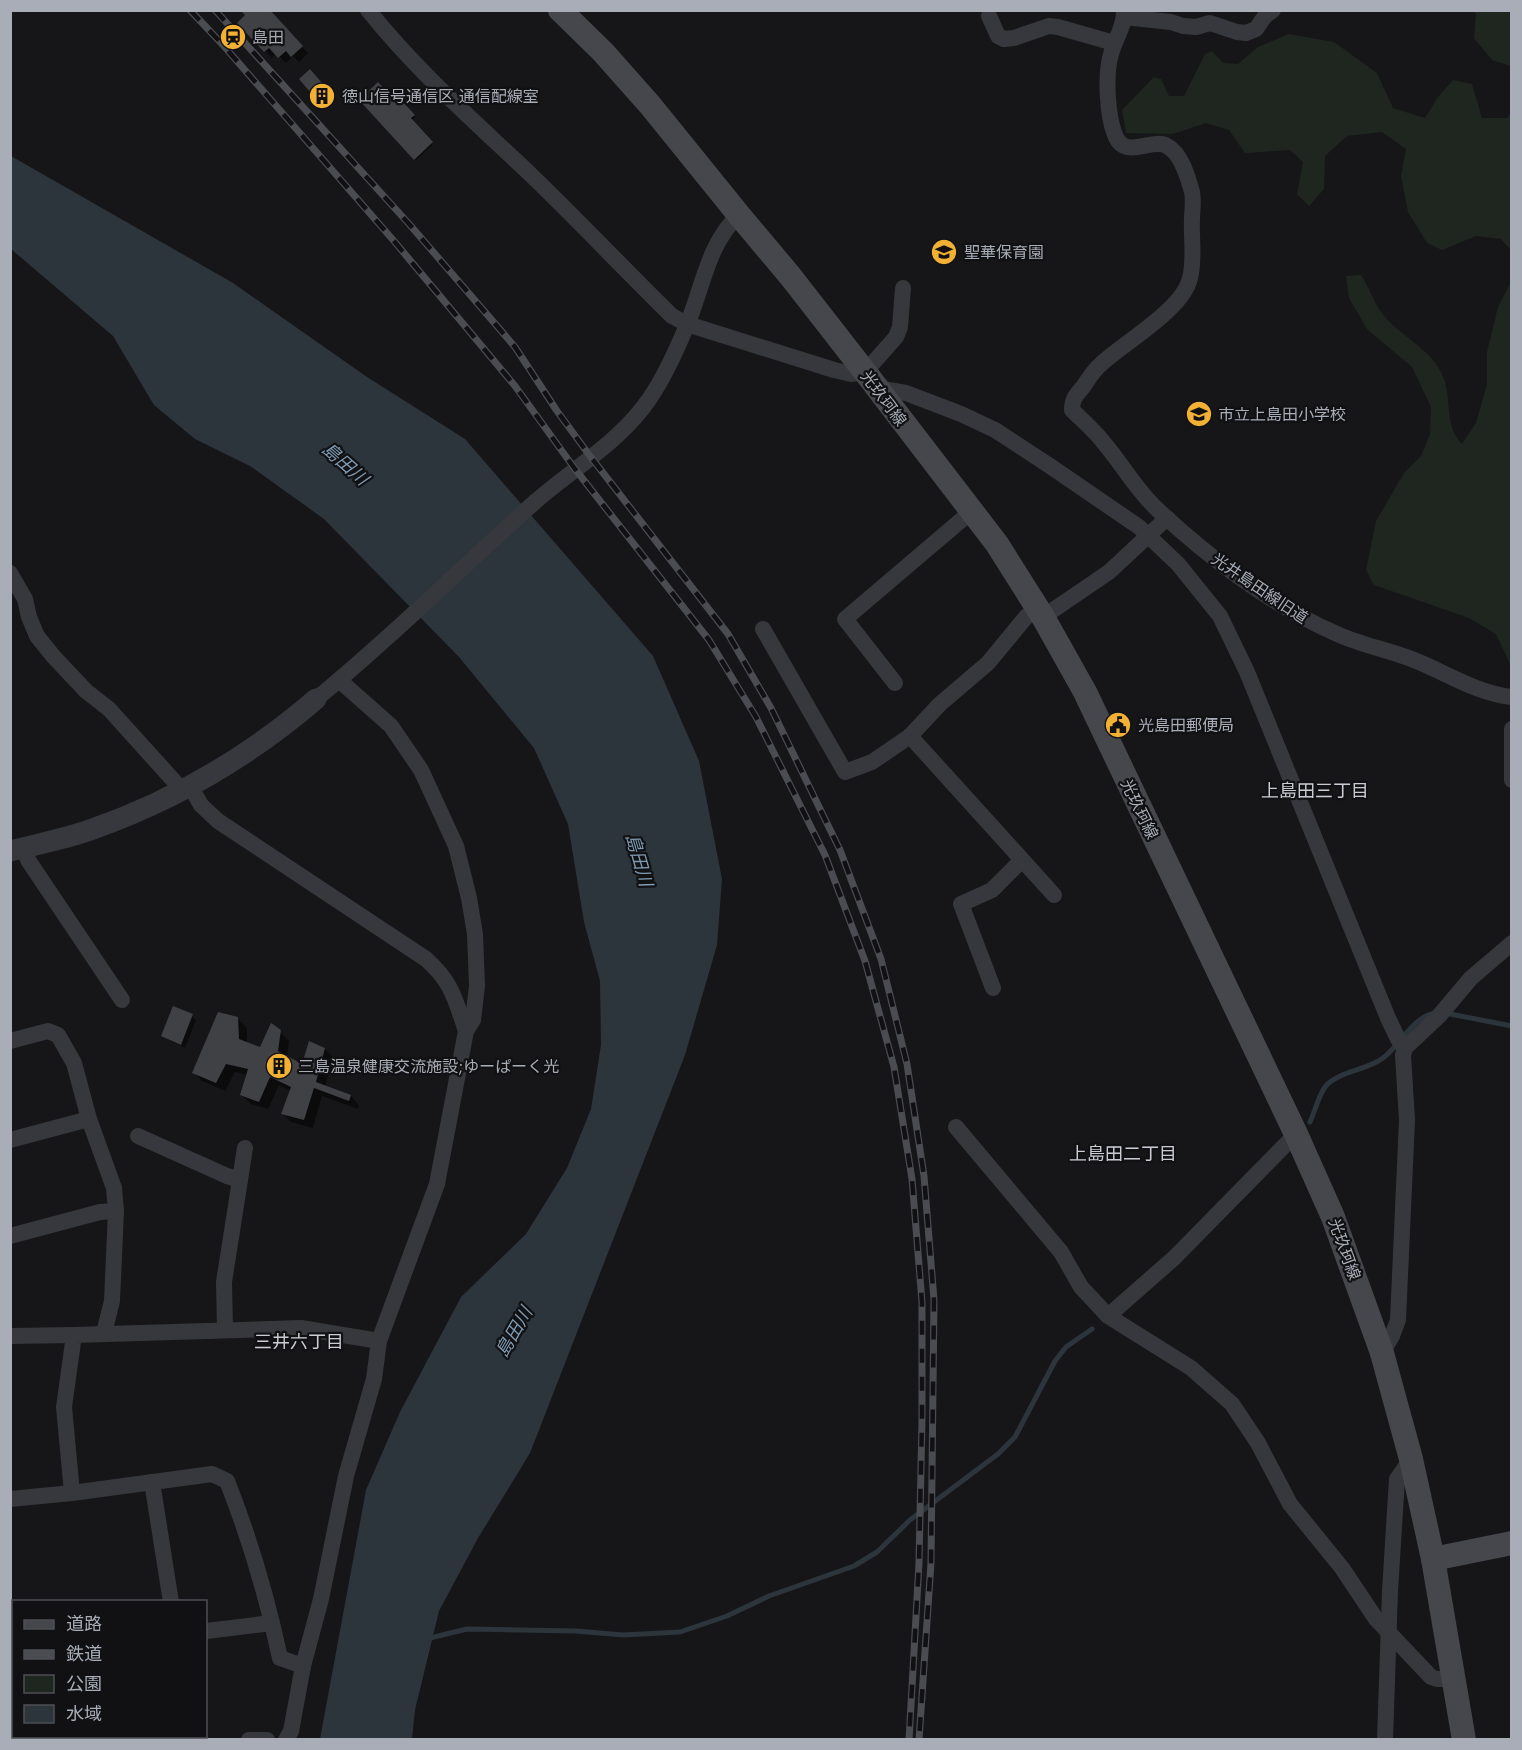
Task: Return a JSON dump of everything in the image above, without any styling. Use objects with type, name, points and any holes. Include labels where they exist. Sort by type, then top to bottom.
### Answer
[{"type":"main road","name":"光玖珂線","points":[[560,10],[603,52],[650,105],[791,277],[972,511],[997,544],[1040,612],[1085,692],[1334,1217],[1382,1353],[1412,1460],[1433,1558],[1464,1740]]},
{"type":"main road","points":[[1433,1558],[1512,1543]]},
{"type":"street","points":[[368,10],[442,91],[532,176],[672,316],[687,324],[871,380],[961,414],[994,430],[1050,466],[1149,536],[1178,564],[1220,616],[1247,672],[1402,1044],[1407,1120],[1398,1320],[1382,1353]]},
{"type":"street","points":[[989,16],[998,36],[1004,39],[1014,38],[1049,26],[1114,43],[1124,14],[1184,26],[1196,27],[1210,23],[1246,33],[1256,29],[1265,16],[1273,10]]},
{"type":"street","name":"光井島田線旧道","points":[[1114,43],[1108,73],[1111,122],[1116,138],[1124,146],[1138,148],[1161,143],[1170,147],[1180,159],[1193,194],[1193,260],[1190,280],[1185,292],[1150,327],[1098,366],[1072,401],[1072,410],[1104,442],[1135,486],[1167,518],[1217,560],[1306,620],[1340,636],[1416,661],[1483,691],[1512,697]]},
{"type":"street","points":[[17,849],[89,830],[185,789],[289,722],[352,669],[537,500],[613,438],[638,414],[666,371],[687,324],[717,242],[726,226],[739,215]]},
{"type":"street","points":[[871,380],[900,327],[903,288]]},
{"type":"street","points":[[895,683],[845,619],[972,511]]},
{"type":"street","points":[[763,629],[846,772],[872,762],[910,736],[940,704],[988,663],[1026,617],[1040,612],[1109,572],[1167,518]]},
{"type":"street","points":[[10,573],[18,602],[37,636],[86,691],[109,709],[174,781],[218,821],[426,959],[443,974],[466,1031]]},
{"type":"street","points":[[286,1740],[291,1731],[303,1666],[321,1599],[346,1476],[374,1379],[379,1341],[437,1184],[466,1031],[473,1020],[477,986],[475,934],[456,846],[421,770],[391,726],[339,680]]},
{"type":"street","points":[[1512,729],[1512,780]]},
{"type":"street","points":[[910,736],[1054,895]]},
{"type":"street","points":[[17,849],[28,860],[122,1000]]},
{"type":"street","points":[[993,988],[961,904],[992,890],[1022,860]]},
{"type":"street","points":[[1402,1044],[1439,1017],[1472,978],[1512,943]]},
{"type":"street","points":[[10,1041],[48,1031],[58,1035],[74,1063],[89,1119],[114,1188],[116,1211],[111,1301],[104,1333]]},
{"type":"street","points":[[10,1140],[89,1119]]},
{"type":"street","points":[[956,1127],[1061,1252],[1081,1287],[1108,1316],[1191,1368],[1232,1404],[1258,1443],[1290,1504],[1342,1568],[1388,1633],[1431,1677],[1453,1679]]},
{"type":"street","points":[[1108,1316],[1174,1258],[1296,1134]]},
{"type":"street","points":[[138,1136],[240,1180]]},
{"type":"street","points":[[225,1329],[224,1282],[245,1148]]},
{"type":"street","points":[[10,1236],[100,1212],[116,1211]]},
{"type":"street","points":[[10,1336],[301,1328],[379,1341]]},
{"type":"street","points":[[72,1492],[64,1407],[74,1335]]},
{"type":"street","points":[[1385,1740],[1388,1633],[1397,1479],[1412,1460]]},
{"type":"street","points":[[10,1498],[212,1474],[227,1481],[244,1525],[280,1658],[303,1666]]},
{"type":"street","points":[[152,1482],[171,1600]]},
{"type":"street","points":[[207,1630],[272,1623]]},
{"type":"street","points":[[249,1740],[267,1740]]},
{"type":"green space","points":[[1472,11],[1511,11],[1511,66],[1492,60],[1474,38],[1476,14]]},
{"type":"green space","points":[[1289,34],[1334,42],[1377,73],[1393,108],[1425,118],[1438,97],[1453,80],[1472,84],[1482,118],[1507,118],[1511,112],[1511,250],[1501,239],[1476,236],[1442,250],[1427,243],[1408,212],[1401,176],[1406,149],[1382,132],[1347,136],[1325,156],[1324,189],[1309,206],[1297,194],[1303,162],[1290,150],[1245,153],[1229,130],[1206,123],[1173,134],[1126,133],[1122,110],[1154,77],[1161,79],[1169,96],[1184,96],[1205,54],[1212,51],[1223,63],[1238,64],[1258,47]]},
{"type":"green space","points":[[1361,275],[1388,321],[1424,351],[1439,368],[1446,387],[1453,429],[1462,444],[1476,423],[1487,384],[1487,352],[1498,307],[1511,282],[1511,666],[1496,634],[1469,618],[1374,585],[1366,570],[1376,521],[1404,473],[1421,456],[1430,434],[1431,407],[1412,367],[1367,329],[1349,298],[1346,276]]},
{"type":"water","name":"島田川","points":[[11,156],[233,283],[367,377],[465,439],[653,656],[699,761],[722,879],[717,945],[685,1055],[530,1453],[478,1538],[439,1611],[415,1710],[412,1739],[320,1739],[366,1490],[400,1412],[461,1297],[526,1234],[567,1168],[591,1109],[601,1045],[600,981],[584,922],[568,824],[534,748],[459,657],[324,519],[250,466],[195,439],[154,405],[113,336],[11,249]]},
{"type":"building","points":[[244,10],[270,10],[303,46],[291,57],[286,51],[278,58],[269,48],[264,52],[237,23],[245,15],[242,12]]},
{"type":"building","points":[[310,69],[322,83],[311,93],[299,79]]},
{"type":"building","points":[[378,82],[399,105],[403,102],[415,115],[411,118],[433,142],[414,160],[359,100]]},
{"type":"building","name":"徳山信号通信区 通信配線室","points":[[321,88],[330,97],[322,105],[313,95]]},
{"type":"building","points":[[173,1006],[193,1014],[181,1045],[161,1036]]},
{"type":"building","name":"三島温泉健康交流施設;ゆーぱーく光","points":[[218,1012],[238,1017],[239,1039],[260,1047],[271,1023],[281,1030],[278,1051],[302,1064],[309,1041],[325,1048],[316,1082],[351,1095],[349,1101],[314,1088],[304,1120],[281,1114],[291,1087],[270,1077],[259,1102],[240,1095],[248,1069],[226,1064],[216,1083],[192,1073]]},
{"type":"waterway","points":[[1310,1122],[1320,1095],[1330,1082],[1344,1074],[1377,1062],[1420,1019],[1435,1013]]},
{"type":"waterway","points":[[1450,1014],[1512,1026]]},
{"type":"waterway","points":[[426,1639],[467,1629],[576,1631],[623,1635],[680,1632],[727,1616],[769,1596],[854,1566],[877,1552],[910,1520],[998,1454],[1015,1437],[1055,1361],[1066,1347],[1092,1329]]},
{"type":"railway","points":[[190,10],[394,241],[515,386],[575,469],[709,640],[756,717],[825,855],[865,961],[894,1067],[912,1179],[922,1302],[922,1420],[919,1563],[909,1740]]},
{"type":"railway","points":[[215,10],[410,225],[515,347],[590,456],[728,634],[771,708],[840,850],[881,959],[907,1064],[924,1176],[934,1300],[931,1563],[919,1740]]},
{"type":"place","name":"島田","points":[[233,37]]},
{"type":"place","name":"徳山信号通信区 通信配線室","points":[[322,96]]},
{"type":"place","name":"聖華保育園","points":[[944,252]]},
{"type":"place","name":"市立上島田小学校","points":[[1199,414]]},
{"type":"place","name":"光島田郵便局","points":[[1118,725]]},
{"type":"place","name":"三島温泉健康交流施設;ゆーぱーく光","points":[[279,1066]]},
{"type":"district","name":"上島田三丁目","points":[[1315,791]]},
{"type":"district","name":"上島田二丁目","points":[[1123,1154]]},
{"type":"district","name":"三井六丁目","points":[[299,1342]]}]
